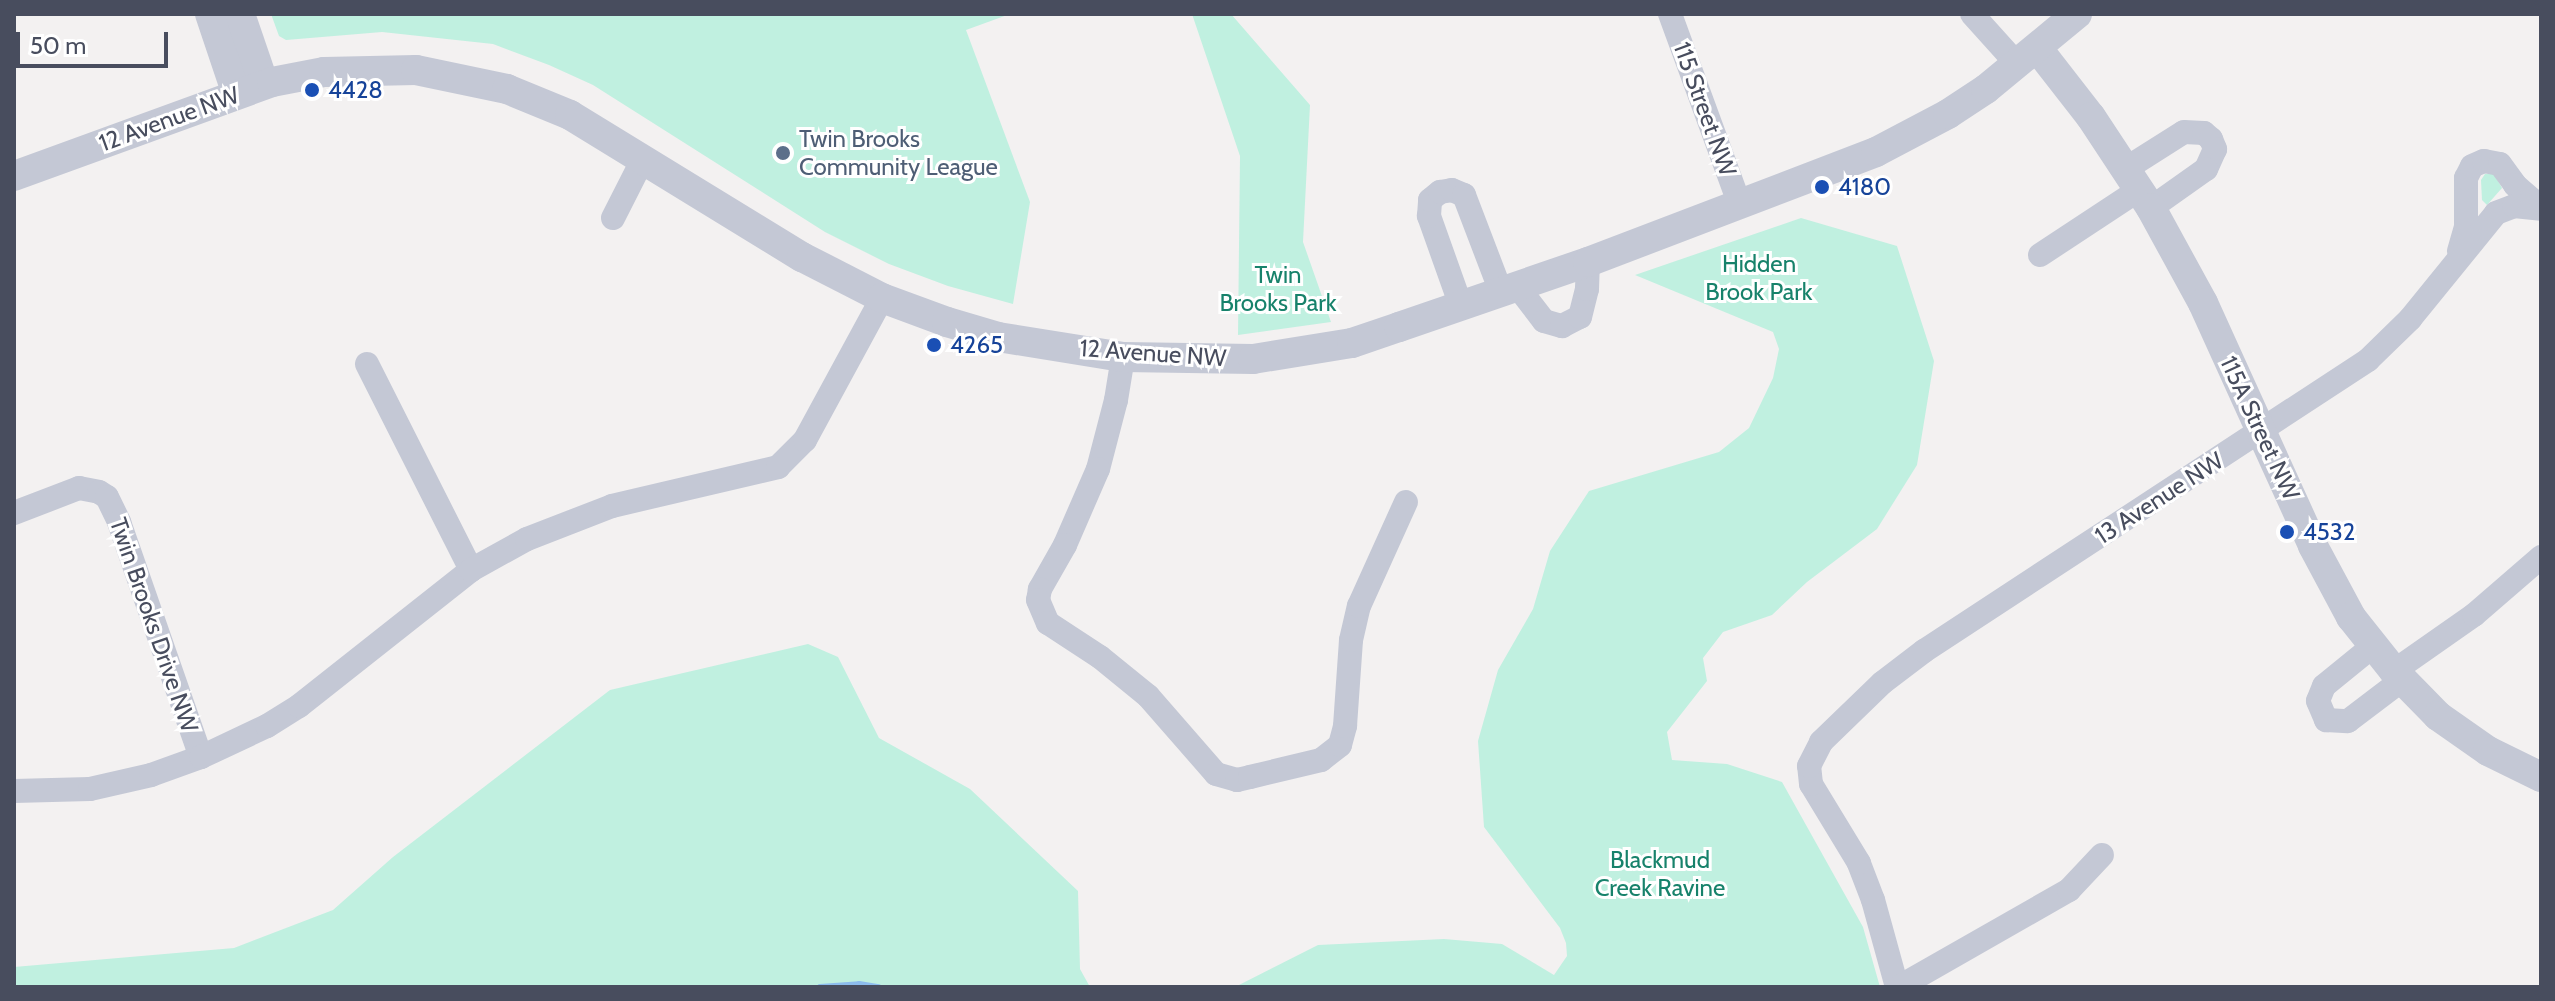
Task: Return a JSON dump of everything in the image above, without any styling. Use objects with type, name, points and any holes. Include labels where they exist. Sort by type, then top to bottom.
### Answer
[{"type":"street","points":[[210,14],[250,89]]},
{"type":"street","points":[[240,14],[250,89]]},
{"type":"street","name":"115 Street NW","points":[[1670,14],[1740,205]]},
{"type":"street","points":[[1972,14],[2046,35]]},
{"type":"street","name":"12 Avenue NW","points":[[14,176],[250,89],[299,76],[390,68],[448,75],[520,94],[570,115],[644,157],[760,234],[882,298],[998,337],[1123,357],[1253,359],[1352,343],[1588,262],[1740,205],[1913,134],[2046,35]]},
{"type":"street","name":"115A Street NW","points":[[2046,35],[2139,188],[2203,303],[2335,589],[2373,646],[2438,716],[2488,751],[2541,777]]},
{"type":"street","points":[[613,218],[644,157]]},
{"type":"street","points":[[2454,264],[2466,227],[2466,178],[2472,166],[2484,161],[2500,164],[2515,185],[2541,208]]},
{"type":"street","points":[[2040,255],[2139,188]]},
{"type":"street","points":[[1461,306],[1429,216],[1430,200],[1440,192],[1452,190],[1464,195],[1509,289],[1544,321],[1562,326],[1580,317],[1585,302],[1588,262]]},
{"type":"street","name":"13 Avenue NW","points":[[1898,987],[1867,882],[1848,842],[1811,784],[1809,766],[1821,742],[1900,668],[2263,432],[2368,360],[2410,319],[2496,213],[2514,206],[2541,208]]},
{"type":"street","name":"Twin Brooks Drive NW","points":[[14,791],[90,789],[151,775],[201,757],[246,737],[299,706],[471,570],[527,539],[581,516],[766,472],[788,460],[805,440],[882,298]]},
{"type":"street","points":[[1123,357],[1116,400],[1098,469],[1065,545],[1040,589],[1041,611],[1056,631],[1100,657],[1148,696],[1216,774],[1237,780],[1250,777],[1321,760],[1340,745],[1345,726],[1349,655],[1356,616],[1369,578],[1406,502]]},
{"type":"street","points":[[367,364],[471,570]]},
{"type":"street","name":"Twin Brooks Drive NW","points":[[14,513],[79,488],[107,497],[119,522],[201,757]]},
{"type":"street","points":[[2373,646],[2324,686],[2318,701],[2326,720],[2348,721],[2398,675],[2541,557]]},
{"type":"street","points":[[1898,987],[2069,890],[2102,855]]},
{"type":"green space","points":[[271,14],[1010,14],[966,30],[1030,202],[1013,304],[948,286],[889,264],[825,232],[593,85],[549,65],[493,44],[382,32],[286,40],[279,36]]},
{"type":"green space","name":"Twin Brooks Park","points":[[1192,14],[1231,14],[1310,105],[1303,242],[1331,322],[1238,335],[1240,156]]},
{"type":"green space","points":[[2485,174],[2494,174],[2502,188],[2487,205],[2482,200],[2481,180]]},
{"type":"green space","name":"Blackmud Creek Ravine","points":[[1801,218],[1897,246],[1934,361],[1917,465],[1877,529],[1807,582],[1772,615],[1723,632],[1703,658],[1707,681],[1667,732],[1672,760],[1727,764],[1782,782],[1863,927],[1880,987],[1235,987],[1318,945],[1444,939],[1502,944],[1554,975],[1567,956],[1560,928],[1484,827],[1478,741],[1498,670],[1533,609],[1550,551],[1589,491],[1719,452],[1749,428],[1773,378],[1779,349],[1773,332],[1635,275]]},
{"type":"green space","points":[[808,644],[838,657],[879,738],[970,789],[1078,891],[1080,969],[1090,987],[14,987],[14,967],[234,948],[333,910],[393,857],[610,690]]},
{"type":"waterway","points":[[820,987],[859,984],[879,987]]},
{"type":"place","name":"4428","points":[[312,90]]},
{"type":"place","name":"Twin Brooks Community League","points":[[783,153]]},
{"type":"place","name":"4180","points":[[1822,187]]},
{"type":"place","name":"4265","points":[[934,345]]},
{"type":"place","name":"4532","points":[[2287,532]]},
{"type":"park label","name":"Hidden Brook Park","points":[[1759,278]]}]
